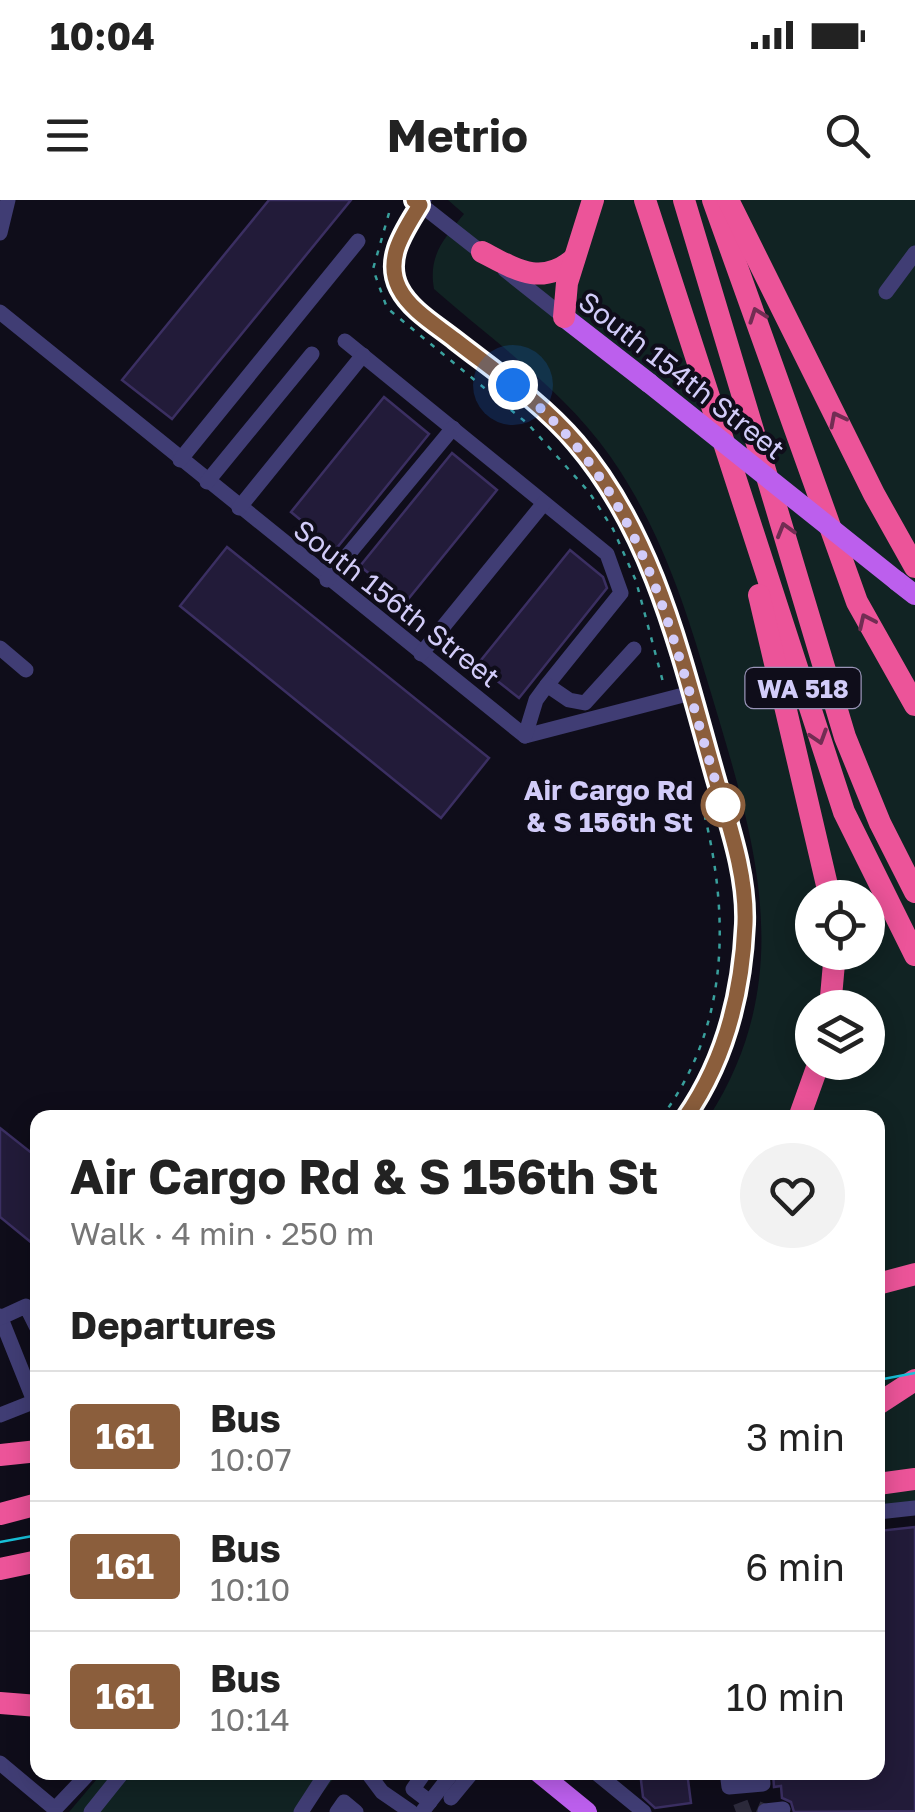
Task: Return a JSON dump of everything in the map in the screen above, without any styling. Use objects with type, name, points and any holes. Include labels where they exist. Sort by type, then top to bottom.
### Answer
[{"type":"highway","points":[[564,317],[574,259],[593,200]]},
{"type":"highway","name":"WA 518","points":[[645,200],[844,812],[915,955]]},
{"type":"highway","name":"WA 518","points":[[684,200],[845,736],[880,823],[915,892]]},
{"type":"highway","points":[[713,200],[857,602],[915,705]]},
{"type":"highway","points":[[728,200],[906,574]]},
{"type":"highway","points":[[482,252],[538,276],[554,274],[574,259]]},
{"type":"highway","points":[[714,412],[826,880]]},
{"type":"highway","points":[[802,1110],[813,1080]]},
{"type":"highway","points":[[885,1282],[915,1274]]},
{"type":"highway","points":[[885,1399],[915,1380]]},
{"type":"highway","points":[[0,1456],[30,1452]]},
{"type":"highway","points":[[885,1470],[915,1468]]},
{"type":"highway","points":[[885,1483],[915,1479]]},
{"type":"highway","points":[[0,1514],[30,1506]]},
{"type":"highway","points":[[0,1569],[30,1563]]},
{"type":"highway","points":[[0,1703],[30,1705]]},
{"type":"main road","name":"South 154th Street","points":[[564,317],[906,574],[915,595]]},
{"type":"main road","points":[[548,1780],[587,1812]]},
{"type":"street","points":[[0,233],[8,200]]},
{"type":"street","points":[[420,202],[400,237],[394,259],[400,291],[427,318],[541,407],[603,476],[622,507],[658,587],[691,692],[741,868],[745,920],[736,1006],[710,1075],[690,1110]]},
{"type":"street","name":"South 154th Street","points":[[420,202],[564,317]]},
{"type":"street","points":[[180,460],[358,241]]},
{"type":"street","points":[[886,292],[915,254]]},
{"type":"street","name":"South 156th Street","points":[[0,312],[327,580],[525,736]]},
{"type":"street","points":[[345,341],[607,554],[621,593],[536,700],[525,736]]},
{"type":"street","points":[[207,482],[312,354]]},
{"type":"street","points":[[238,508],[363,355]]},
{"type":"street","points":[[327,580],[453,428]]},
{"type":"street","points":[[422,654],[544,502]]},
{"type":"street","points":[[0,648],[26,670]]},
{"type":"street","points":[[548,685],[570,700],[586,703],[634,650]]},
{"type":"street","points":[[525,736],[691,692]]},
{"type":"street","points":[[30,1314],[26,1306],[0,1317],[30,1386]]},
{"type":"street","points":[[0,1416],[30,1403]]},
{"type":"street","points":[[885,1511],[915,1508]]},
{"type":"street","points":[[0,1764],[45,1808],[63,1805],[83,1780]]},
{"type":"street","points":[[90,1812],[116,1780]]},
{"type":"street","points":[[300,1812],[322,1780]]},
{"type":"street","points":[[373,1780],[382,1792],[411,1812]]},
{"type":"street","points":[[419,1780],[413,1788],[426,1807],[446,1780]]},
{"type":"street","points":[[452,1798],[466,1780]]},
{"type":"street","points":[[605,1780],[644,1812]]},
{"type":"street","points":[[728,1780],[728,1787],[762,1784],[762,1780]]},
{"type":"street","points":[[336,1812],[344,1802],[356,1812]]},
{"type":"street","points":[[765,1812],[783,1810]]},
{"type":"path","points":[[389,213],[373,269],[387,308],[528,424],[589,492],[613,529],[636,582],[663,682]]},
{"type":"path","points":[[666,1110],[700,1049],[721,951],[719,885],[705,817]]},
{"type":"shaded area","points":[[448,200],[915,200],[915,1503],[885,1506],[885,1110],[713,1110],[737,1064],[753,1012],[761,960],[760,907],[742,801],[702,661],[658,541],[610,456],[572,410],[434,289],[436,257],[464,214]]},
{"type":"shaded area","points":[[96,1780],[332,1780],[307,1812],[69,1812]]},
{"type":"building","points":[[269,200],[351,200],[172,419],[122,380]]},
{"type":"building","points":[[384,397],[429,434],[336,549],[291,512]]},
{"type":"building","points":[[452,453],[497,490],[405,603],[360,566]]},
{"type":"building","points":[[227,547],[489,758],[441,818],[180,606]]},
{"type":"building","points":[[570,550],[603,577],[607,588],[519,698],[477,665]]},
{"type":"building","points":[[0,1128],[30,1152],[30,1241],[0,1217]]},
{"type":"building","points":[[915,1527],[915,1811],[794,1812],[791,1802],[782,1798],[781,1786],[774,1787],[774,1780],[885,1780],[885,1530]]},
{"type":"building","points":[[641,1780],[688,1780],[691,1803],[655,1808],[643,1797]]},
{"type":"tunnel","points":[[736,1812],[752,1806],[766,1812]]},
{"type":"tram line","points":[[885,1379],[915,1373]]},
{"type":"tram line","points":[[0,1542],[30,1536]]},
{"type":"bus line","name":"161","points":[[414,200],[420,205],[400,237],[394,259],[400,291],[427,318],[541,407],[603,476],[622,507],[658,587],[691,692],[741,868],[745,920],[736,1006],[710,1075],[690,1110]]},
{"type":"place","name":"Air Cargo Rd & S 156th St","points":[[723,805]]},
{"type":"route","points":[[513,385],[574,441],[622,507],[658,587],[723,805]]}]
